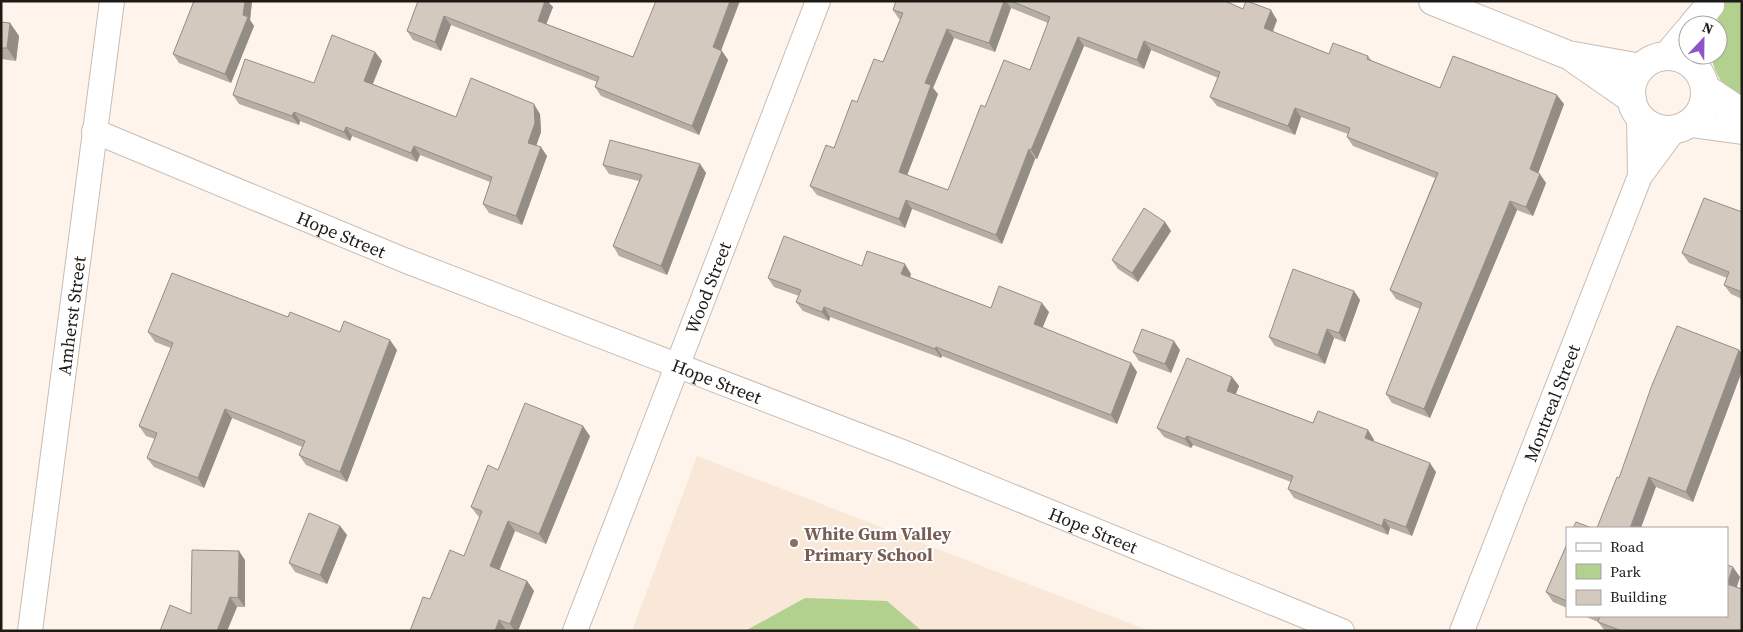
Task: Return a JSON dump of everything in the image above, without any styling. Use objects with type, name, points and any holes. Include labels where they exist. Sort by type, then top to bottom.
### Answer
[{"type":"street","name":"Amherst Street","points":[[30,631],[112,1]]},
{"type":"street","name":"Wood Street","points":[[575,631],[679,367],[818,1]]},
{"type":"street","points":[[1434,1],[1568,55],[1641,68]]},
{"type":"street","points":[[1668,55],[1678,43]]},
{"type":"street","points":[[1568,55],[1636,108],[1655,128],[1682,126],[1742,130]]},
{"type":"street","points":[[1636,108],[1633,80],[1641,68],[1656,57],[1668,55],[1684,59],[1701,70],[1742,113]]},
{"type":"street","points":[[1682,126],[1703,108],[1701,70]]},
{"type":"street","name":"Montreal Street","points":[[1636,108],[1640,176]]},
{"type":"street","name":"Montreal Street","points":[[1462,631],[1640,176],[1682,126]]},
{"type":"street","name":"Hope Street","points":[[94,131],[404,260],[915,457],[1342,631]]},
{"type":"shaded area","name":"White Gum Valley Primary School","points":[[697,456],[1150,631],[632,631]]},
{"type":"green space","points":[[1725,1],[1742,1],[1742,98],[1725,85],[1714,65],[1728,65],[1728,15],[1720,15]]},
{"type":"green space","points":[[805,598],[887,601],[922,631],[745,631]]},
{"type":"building","points":[[194,1],[245,1],[243,15],[248,17],[225,74],[173,54]]},
{"type":"building","points":[[418,1],[545,1],[538,21],[633,57],[656,1],[730,1],[713,47],[722,51],[692,126],[595,87],[599,77],[444,16],[435,42],[407,31]]},
{"type":"building","points":[[896,1],[1004,1],[989,43],[947,29],[925,83],[931,85],[899,172],[948,190],[981,105],[985,107],[1004,60],[1030,70],[1050,17],[1011,1],[1225,1],[1243,9],[1247,1],[1271,10],[1264,28],[1329,54],[1333,43],[1368,56],[1367,59],[1440,88],[1453,56],[1557,95],[1530,169],[1540,174],[1526,207],[1510,201],[1424,409],[1386,394],[1422,303],[1390,290],[1438,173],[1347,137],[1350,128],[1295,108],[1288,126],[1210,97],[1220,72],[1144,41],[1137,60],[1078,37],[1031,150],[1029,149],[996,235],[906,200],[899,219],[810,186],[826,145],[834,148],[852,100],[857,102],[874,59],[883,62],[903,13],[893,10]]},
{"type":"building","points":[[1,22],[10,23],[7,48],[1,48]]},
{"type":"building","points":[[332,35],[375,52],[364,81],[456,117],[471,78],[534,104],[535,123],[528,143],[541,147],[516,216],[483,204],[492,177],[414,146],[411,153],[346,127],[344,132],[294,112],[292,116],[233,95],[245,59],[314,83]]},
{"type":"building","points":[[610,140],[700,164],[661,266],[613,246],[642,175],[603,165]]},
{"type":"building","points":[[1704,198],[1742,212],[1742,292],[1724,285],[1729,272],[1682,253]]},
{"type":"building","points":[[1144,208],[1165,222],[1132,273],[1112,260]]},
{"type":"building","points":[[784,236],[862,266],[867,251],[905,264],[901,274],[991,308],[999,286],[1042,303],[1034,324],[1131,363],[1111,415],[936,347],[935,349],[824,307],[822,312],[796,302],[801,290],[768,278]]},
{"type":"building","points":[[1293,269],[1354,291],[1339,333],[1327,329],[1318,355],[1269,337]]},
{"type":"building","points":[[172,273],[288,317],[290,312],[340,332],[344,321],[390,340],[340,472],[299,455],[305,441],[225,409],[198,478],[147,458],[157,433],[139,426],[173,343],[148,332]]},
{"type":"building","points":[[1677,326],[1739,350],[1686,492],[1649,477],[1630,527],[1597,527],[1617,477],[1619,478],[1652,385]]},
{"type":"building","points":[[1142,329],[1174,341],[1165,364],[1133,352]]},
{"type":"building","points":[[1187,358],[1232,377],[1227,391],[1313,423],[1318,411],[1368,430],[1365,438],[1430,463],[1406,527],[1384,519],[1382,526],[1288,489],[1293,476],[1187,436],[1185,439],[1157,428]]},
{"type":"building","points":[[525,403],[583,426],[539,534],[508,521],[490,566],[527,581],[510,624],[499,620],[495,631],[410,631],[423,597],[430,599],[450,550],[464,556],[482,511],[471,507],[488,465],[498,470]]},
{"type":"building","points":[[309,513],[340,526],[320,575],[289,563]]},
{"type":"building","points":[[1576,522],[1589,527],[1574,527]]},
{"type":"building","points":[[1566,546],[1566,601],[1546,592]]},
{"type":"building","points":[[192,550],[239,551],[238,598],[230,597],[217,631],[160,631],[170,605],[191,614]]},
{"type":"building","points":[[1728,565],[1733,567],[1728,581]]},
{"type":"building","points":[[1728,584],[1742,589],[1742,631],[1622,631],[1598,622],[1600,617],[1728,617]]},
{"type":"place","name":"White Gum Valley Primary School","points":[[794,543]]}]
